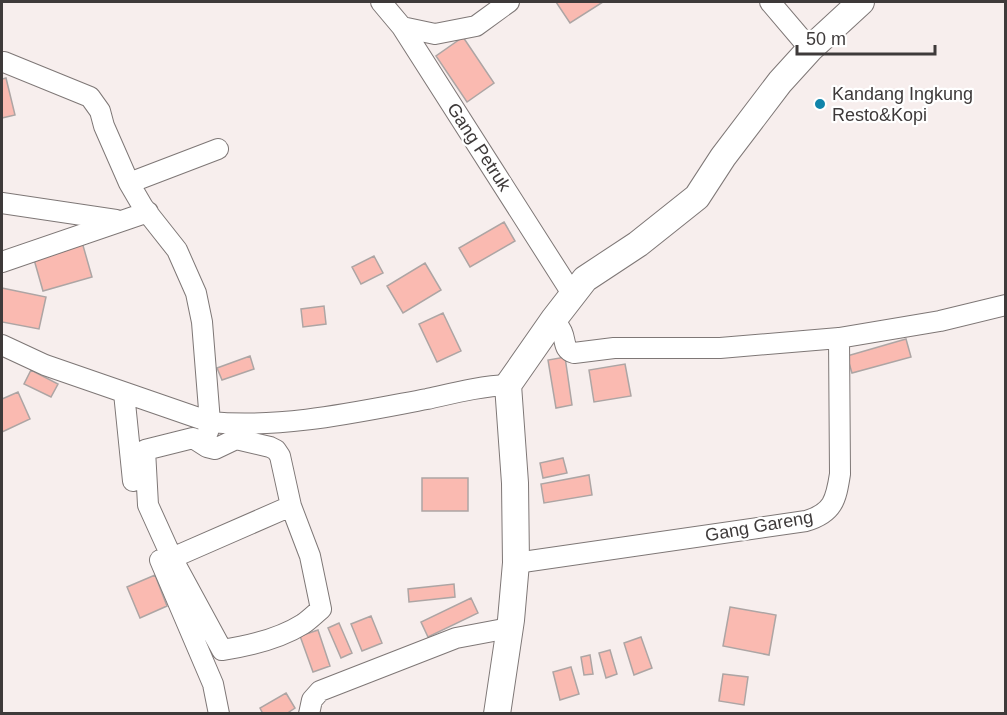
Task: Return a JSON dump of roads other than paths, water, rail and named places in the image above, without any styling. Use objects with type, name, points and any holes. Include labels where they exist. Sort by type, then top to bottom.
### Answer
[{"type":"street","name":"Gang Petruk","points":[[381,2],[402,27],[573,295]]},
{"type":"street","points":[[402,27],[435,34],[476,26],[509,2]]},
{"type":"street","points":[[770,2],[810,49]]},
{"type":"street","points":[[497,714],[516,563],[515,483],[508,384],[585,279],[638,244],[697,197],[723,157],[765,101],[810,49],[861,2]]},
{"type":"street","points":[[4,62],[90,97],[100,111],[104,126],[129,183],[177,250],[196,293],[202,322],[210,422],[208,432],[198,441]]},
{"type":"street","points":[[129,183],[218,149]]},
{"type":"street","points":[[2,203],[119,221]]},
{"type":"street","points":[[2,262],[148,212]]},
{"type":"street","points":[[554,319],[562,333],[566,348],[569,352],[574,353],[614,348],[720,348],[839,338],[940,321],[1005,306]]},
{"type":"street","name":"Gang Gareng","points":[[516,563],[806,521],[819,517],[829,510],[837,491],[840,474],[839,338]]},
{"type":"street","points":[[2,345],[45,365],[210,422],[237,432],[276,450],[280,456],[291,506],[310,556],[321,609],[303,624],[278,635],[245,647],[222,650],[172,558],[148,505],[145,450],[193,438],[214,449],[237,432],[508,384]]},
{"type":"street","points":[[124,393],[134,485],[143,522],[213,684],[219,714]]},
{"type":"street","points":[[172,558],[291,506]]},
{"type":"street","points":[[309,714],[312,700],[320,691],[456,638],[509,628]]},
{"type":"place","name":"Kandang Ingkung Resto&Kopi","points":[[820,104]]}]
